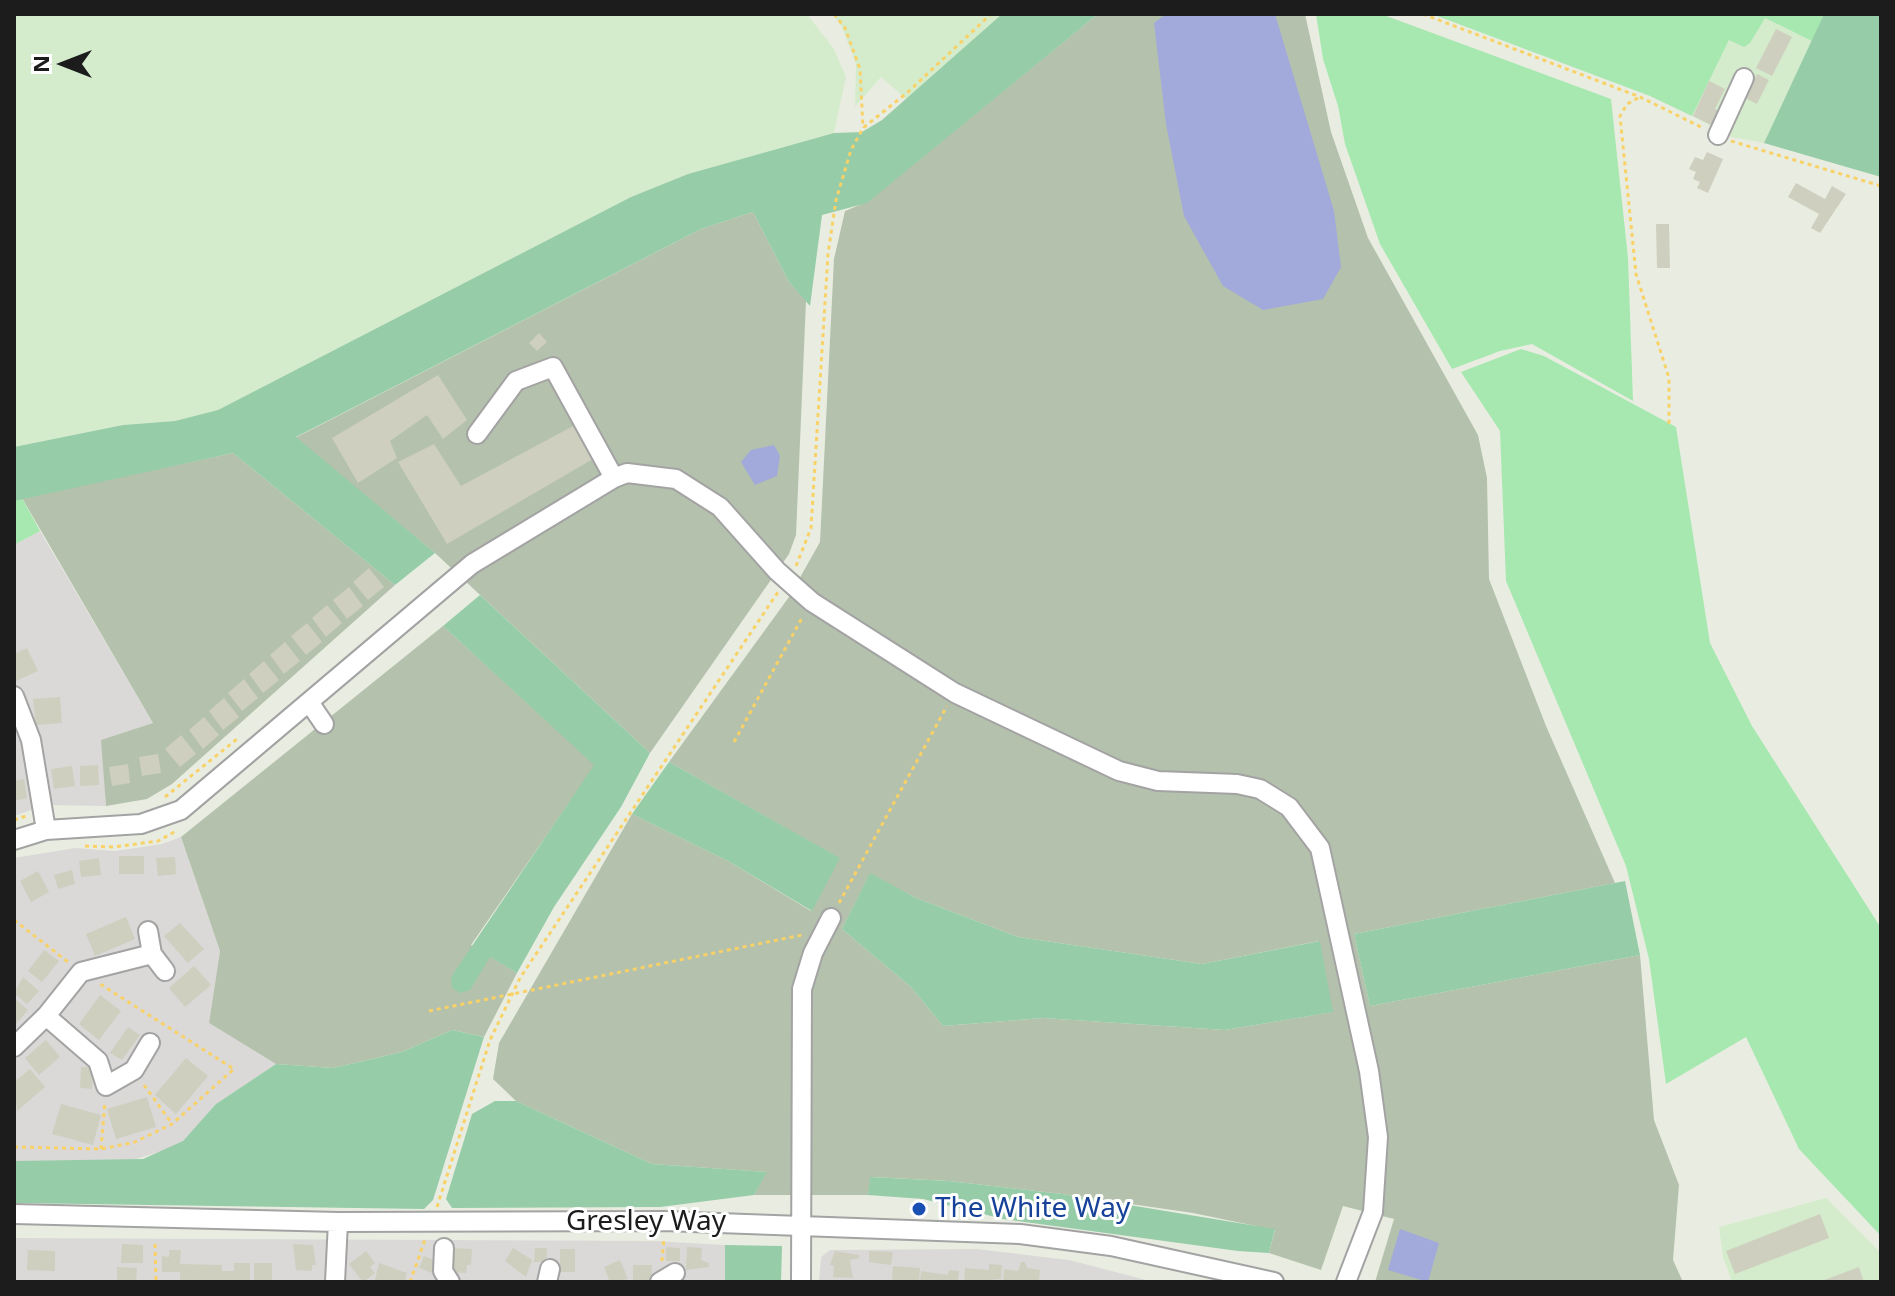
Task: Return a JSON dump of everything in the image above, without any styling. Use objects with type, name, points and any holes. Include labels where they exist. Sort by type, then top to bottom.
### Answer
[{"type":"street","points":[[1718,135],[1744,78]]},
{"type":"street","points":[[477,434],[516,381],[553,367],[614,478]]},
{"type":"street","points":[[14,840],[46,830],[141,824],[181,810],[472,564],[614,478],[627,473],[676,479],[720,507],[812,602],[955,693],[1119,771],[1158,781],[1197,780],[1260,789],[1289,807],[1320,848],[1369,1071],[1378,1137],[1373,1212],[1346,1282]]},
{"type":"street","points":[[14,696],[31,740],[46,830]]},
{"type":"street","points":[[309,702],[324,724]]},
{"type":"street","points":[[801,1282],[802,989],[813,953],[831,918]]},
{"type":"street","points":[[148,931],[152,954],[165,971]]},
{"type":"street","points":[[14,1047],[46,1016],[81,972],[152,954]]},
{"type":"street","points":[[46,1016],[98,1061],[106,1086],[134,1070],[150,1043]]},
{"type":"street","name":"Gresley Way","points":[[14,1214],[338,1222],[664,1221],[1020,1234],[1111,1246],[1274,1282]]},
{"type":"street","points":[[335,1282],[338,1222]]},
{"type":"street","points":[[444,1248],[443,1271],[450,1282]]},
{"type":"path","points":[[410,1282],[490,1040],[512,992],[592,867],[799,561],[811,528],[828,254],[843,174],[863,128],[860,69],[845,28],[834,14]]},
{"type":"path","points":[[863,128],[908,92],[991,14]]},
{"type":"path","points":[[1423,14],[1640,97],[1718,135],[1881,186]]},
{"type":"path","points":[[1640,97],[1627,104],[1620,116],[1636,274],[1669,378],[1669,427]]},
{"type":"path","points":[[734,742],[812,602]]},
{"type":"path","points":[[831,918],[851,875],[955,693]]},
{"type":"path","points":[[429,1011],[805,935]]},
{"type":"path","points":[[134,1070],[172,1124]]},
{"type":"path","points":[[101,1149],[106,1086]]},
{"type":"path","points":[[664,1221],[666,1275]]},
{"type":"path","points":[[155,1244],[156,1282]]},
{"type":"shaded area","points":[[14,14],[807,14],[834,49],[846,77],[834,133],[688,174],[631,197],[218,410],[175,421],[123,425],[14,447]]},
{"type":"shaded area","points":[[832,14],[1002,14],[906,99],[881,77],[855,107],[856,64],[842,27]]},
{"type":"shaded area","points":[[1098,14],[1305,14],[1331,132],[1368,238],[1478,435],[1487,478],[1489,579],[1546,726],[1615,883],[1354,934],[1370,1006],[1640,955],[1654,1120],[1679,1185],[1673,1260],[1683,1282],[1375,1282],[1394,1219],[1343,1206],[1321,1270],[1269,1253],[1275,1230],[1193,1213],[1062,1194],[949,1181],[871,1177],[868,1195],[754,1195],[766,1172],[652,1164],[516,1101],[493,1079],[499,1043],[632,814],[728,861],[811,911],[839,858],[669,762],[789,597],[820,542],[834,259],[845,211],[867,202]],"holes":[[[870,874],[916,898],[1018,937],[1202,964],[1319,941],[1332,1012],[1225,1030],[1043,1018],[943,1026],[911,987],[842,929]]]},
{"type":"shaded area","points":[[1765,18],[1812,41],[1764,143],[1731,137],[1692,116],[1729,40]]},
{"type":"shaded area","points":[[753,212],[789,282],[806,301],[796,535],[789,554],[650,753],[435,553],[295,438],[701,229]]},
{"type":"shaded area","points":[[233,453],[395,585],[172,784],[147,799],[106,806],[101,740],[153,723],[22,498]]},
{"type":"shaded area","points":[[40,531],[153,723],[102,741],[106,806],[45,805],[14,816],[14,545]]},
{"type":"shaded area","points":[[443,626],[595,765],[471,945],[517,973],[484,1037],[452,1030],[402,1052],[333,1068],[276,1064],[209,1023],[220,951],[181,837]]},
{"type":"shaded area","points":[[181,837],[220,951],[209,1023],[276,1064],[216,1104],[183,1141],[168,1149],[130,1161],[14,1161],[14,858],[75,848],[115,851],[162,844]]},
{"type":"shaded area","points":[[1826,1198],[1881,1253],[1881,1282],[1732,1282],[1723,1257],[1719,1227]]},
{"type":"shaded area","points":[[14,1238],[655,1241],[725,1245],[725,1282],[14,1282]]},
{"type":"shaded area","points":[[977,1249],[1069,1260],[1154,1282],[819,1282],[821,1257],[830,1250]]},
{"type":"green space","points":[[1002,14],[1098,14],[867,203],[822,215],[810,306],[789,282],[753,212],[701,229],[296,437],[435,553],[395,585],[233,453],[14,501],[14,447],[123,425],[175,421],[218,410],[631,197],[688,174],[834,133],[862,132],[882,120]]},
{"type":"green space","points":[[1316,14],[1381,14],[1611,99],[1628,258],[1633,401],[1532,344],[1500,351],[1452,369],[1380,244],[1345,144],[1338,106],[1323,59]]},
{"type":"green space","points":[[1432,14],[1824,14],[1812,41],[1765,18],[1750,43],[1744,47],[1729,40],[1692,116],[1650,96]]},
{"type":"green space","points":[[1824,14],[1881,14],[1881,177],[1764,143]]},
{"type":"green space","points":[[1521,349],[1544,356],[1676,427],[1710,643],[1752,726],[1881,928],[1881,1236],[1799,1149],[1746,1037],[1666,1084],[1649,959],[1626,866],[1506,581],[1500,431],[1461,372]]},
{"type":"green space","points":[[22,498],[40,531],[14,545],[14,501]]},
{"type":"green space","points":[[480,595],[650,753],[621,807],[554,907],[517,973],[490,957],[470,990],[460,993],[452,988],[451,977],[594,765],[443,626]]},
{"type":"green space","points":[[669,762],[840,858],[812,911],[728,861],[632,814]]},
{"type":"green space","points":[[870,873],[916,898],[1018,937],[1202,964],[1320,941],[1333,1012],[1225,1030],[1043,1018],[943,1026],[911,987],[842,929]]},
{"type":"green space","points":[[1625,881],[1640,955],[1370,1006],[1354,934]]},
{"type":"green space","points":[[452,1030],[484,1037],[433,1200],[424,1209],[14,1203],[14,1161],[143,1159],[183,1141],[216,1104],[276,1064],[333,1068],[402,1052]]},
{"type":"green space","points":[[495,1101],[516,1101],[652,1164],[767,1172],[754,1195],[660,1207],[452,1208],[446,1199],[472,1114]]},
{"type":"green space","points":[[870,1177],[949,1181],[1062,1194],[1275,1229],[1269,1253],[1238,1251],[1003,1219],[923,1199],[868,1195]]},
{"type":"green space","points":[[725,1245],[782,1246],[781,1282],[725,1282]]},
{"type":"water","points":[[1166,14],[1275,14],[1334,211],[1341,267],[1323,299],[1263,310],[1223,286],[1184,216],[1166,124],[1154,23]]},
{"type":"water","points":[[774,445],[780,456],[777,476],[755,485],[741,462],[751,450]]},
{"type":"water","points":[[1400,1229],[1439,1243],[1428,1282],[1388,1270]]},
{"type":"building","points":[[1776,29],[1792,37],[1772,76],[1756,68]]},
{"type":"building","points":[[1757,74],[1769,80],[1757,104],[1745,98]]},
{"type":"building","points":[[1709,81],[1725,89],[1715,109],[1722,113],[1715,127],[1693,116]]},
{"type":"building","points":[[1707,152],[1723,159],[1708,193],[1697,188],[1700,182],[1693,179],[1696,172],[1689,169],[1695,157],[1703,160]]},
{"type":"building","points":[[1796,183],[1825,199],[1832,186],[1846,194],[1820,233],[1811,228],[1819,214],[1788,197]]},
{"type":"building","points":[[1656,224],[1669,224],[1670,268],[1657,268]]},
{"type":"building","points":[[539,333],[547,342],[537,351],[529,343]]},
{"type":"building","points":[[438,375],[467,420],[443,439],[427,415],[390,441],[397,458],[358,483],[332,438]]},
{"type":"building","points":[[575,425],[593,459],[447,544],[398,462],[434,444],[461,486]]},
{"type":"building","points":[[369,568],[384,587],[368,600],[353,582]]},
{"type":"building","points":[[349,587],[363,606],[347,619],[333,600]]},
{"type":"building","points":[[327,605],[342,623],[326,637],[312,618]]},
{"type":"building","points":[[307,623],[322,642],[306,655],[291,636]]},
{"type":"building","points":[[285,642],[300,661],[284,674],[270,655]]},
{"type":"building","points":[[27,648],[38,671],[14,682],[14,654]]},
{"type":"building","points":[[264,661],[279,680],[263,693],[249,674]]},
{"type":"building","points":[[244,679],[258,698],[242,711],[228,693]]},
{"type":"building","points":[[60,697],[62,723],[36,725],[33,699]]},
{"type":"building","points":[[224,698],[239,717],[223,730],[209,711]]},
{"type":"building","points":[[204,717],[219,735],[203,749],[189,730]]},
{"type":"building","points":[[181,735],[196,754],[180,767],[165,749]]},
{"type":"building","points":[[158,754],[161,773],[142,776],[139,757]]},
{"type":"building","points":[[128,764],[130,783],[112,786],[109,767]]},
{"type":"building","points":[[98,765],[99,785],[80,786],[80,766]]},
{"type":"building","points":[[72,766],[75,786],[54,789],[51,769]]},
{"type":"building","points":[[24,779],[27,798],[14,801],[14,781]]},
{"type":"building","points":[[119,856],[144,856],[144,874],[119,874]]},
{"type":"building","points":[[175,857],[176,874],[158,876],[156,858]]},
{"type":"building","points":[[99,858],[101,875],[81,877],[79,861]]},
{"type":"building","points":[[72,870],[75,884],[58,889],[54,875]]},
{"type":"building","points":[[38,871],[49,892],[31,902],[20,881]]},
{"type":"building","points":[[126,917],[135,939],[95,956],[86,934]]},
{"type":"building","points":[[180,923],[204,949],[188,963],[164,936]]},
{"type":"building","points":[[44,950],[59,961],[42,982],[28,971]]},
{"type":"building","points":[[194,966],[211,985],[185,1007],[169,988]]},
{"type":"building","points":[[23,977],[39,991],[27,1004],[14,993]]},
{"type":"building","points":[[100,995],[121,1011],[99,1040],[79,1024]]},
{"type":"building","points":[[14,998],[28,1010],[16,1024],[14,1022]]},
{"type":"building","points":[[128,1027],[140,1035],[122,1060],[110,1053]]},
{"type":"building","points":[[46,1040],[60,1057],[39,1075],[25,1058]]},
{"type":"building","points":[[186,1058],[208,1076],[176,1114],[155,1095]]},
{"type":"building","points":[[81,1067],[93,1067],[92,1089],[80,1088]]},
{"type":"building","points":[[30,1069],[45,1087],[17,1111],[14,1082]]},
{"type":"building","points":[[147,1097],[156,1127],[116,1139],[107,1109]]},
{"type":"building","points":[[61,1104],[101,1115],[93,1145],[52,1134]]},
{"type":"building","points":[[1820,1214],[1829,1238],[1735,1274],[1726,1251]]},
{"type":"building","points":[[122,1244],[143,1245],[143,1263],[121,1263]]},
{"type":"building","points":[[293,1244],[313,1245],[316,1265],[312,1265],[312,1271],[296,1270]]},
{"type":"building","points":[[666,1247],[680,1248],[680,1261],[666,1261]]},
{"type":"building","points":[[687,1247],[702,1248],[701,1260],[709,1263],[709,1267],[686,1270]]},
{"type":"building","points":[[452,1248],[472,1249],[471,1265],[467,1265],[466,1273],[451,1272]]},
{"type":"building","points":[[513,1248],[532,1260],[526,1277],[505,1261]]},
{"type":"building","points":[[535,1248],[547,1248],[546,1262],[534,1262]]},
{"type":"building","points":[[560,1249],[575,1249],[575,1272],[560,1272]]},
{"type":"building","points":[[28,1250],[55,1251],[55,1271],[27,1270]]},
{"type":"building","points":[[169,1250],[181,1250],[180,1264],[222,1265],[222,1271],[234,1271],[234,1263],[250,1263],[250,1282],[180,1282],[180,1272],[162,1272],[162,1256],[169,1257]]},
{"type":"building","points":[[366,1251],[375,1263],[370,1267],[375,1273],[363,1282],[349,1264]]},
{"type":"building","points":[[835,1251],[859,1255],[859,1258],[850,1260],[853,1278],[833,1277],[834,1266],[830,1265]]},
{"type":"building","points":[[869,1251],[893,1252],[891,1265],[869,1262]]},
{"type":"building","points":[[424,1256],[437,1261],[432,1273],[419,1268]]},
{"type":"building","points":[[620,1260],[628,1279],[610,1282],[604,1267]]},
{"type":"building","points":[[1021,1262],[1025,1262],[1027,1268],[1040,1270],[1039,1282],[1003,1282],[1004,1269],[1018,1271]]},
{"type":"building","points":[[254,1263],[272,1263],[272,1282],[254,1282]]},
{"type":"building","points":[[379,1263],[407,1273],[405,1282],[375,1280]]},
{"type":"building","points":[[989,1264],[1002,1265],[1001,1279],[964,1282],[965,1268],[989,1270]]},
{"type":"building","points":[[633,1265],[652,1265],[651,1282],[633,1282]]},
{"type":"building","points":[[893,1266],[920,1268],[919,1282],[892,1282]]},
{"type":"building","points":[[117,1267],[137,1268],[136,1282],[117,1282]]},
{"type":"building","points":[[1859,1267],[1864,1282],[1819,1282]]},
{"type":"building","points":[[949,1270],[959,1271],[958,1282],[920,1282],[921,1271],[948,1275]]},
{"type":"place","name":"The White Way","points":[[919,1209]]}]
